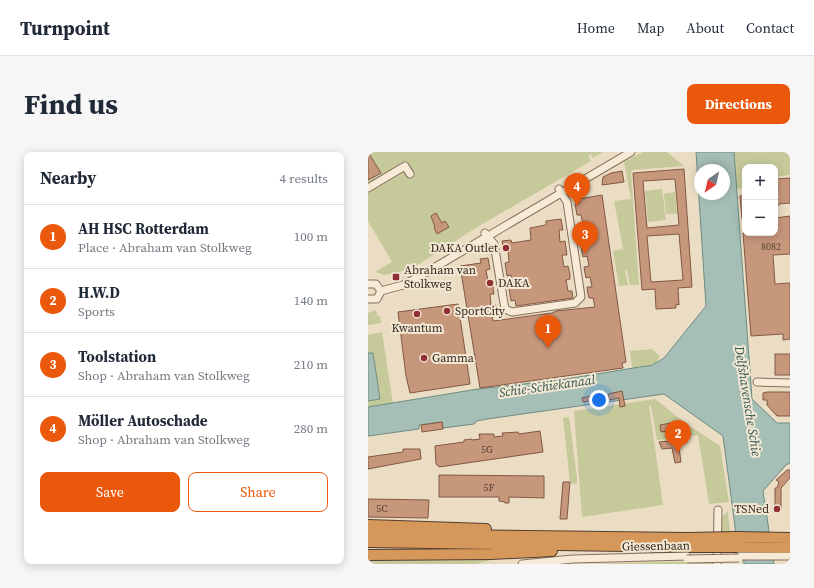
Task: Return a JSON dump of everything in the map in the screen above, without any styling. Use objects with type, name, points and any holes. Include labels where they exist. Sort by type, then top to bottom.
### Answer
[{"type":"highway","points":[[368,525],[468,528],[687,550],[790,538]]},
{"type":"highway","points":[[371,533],[552,536]]},
{"type":"highway","points":[[368,542],[604,546],[687,550],[790,548]]},
{"type":"highway","points":[[368,555],[543,551],[604,546]]},
{"type":"street","points":[[369,282],[380,289],[403,285],[624,152]]},
{"type":"street","points":[[560,191],[631,152]]},
{"type":"street","points":[[368,188],[405,166],[410,174]]},
{"type":"street","points":[[486,234],[494,244],[505,309],[512,312],[575,303],[581,297],[567,202],[560,191]]},
{"type":"street","points":[[368,299],[377,299],[380,289]]},
{"type":"street","points":[[757,382],[790,383]]},
{"type":"street","points":[[717,564],[718,510]]},
{"type":"street","name":"Giessenbaan","points":[[556,564],[687,550]]},
{"type":"street","name":"Giessenbaan","points":[[522,564],[687,550],[790,558]]},
{"type":"green space","points":[[368,152],[603,152],[593,158],[591,154],[588,156],[591,161],[479,226],[416,266],[396,273],[384,275],[375,272],[392,262],[368,221]]},
{"type":"green space","points":[[643,152],[667,152],[684,166],[633,170],[631,172],[639,285],[630,285],[627,270],[625,270],[628,285],[619,286],[613,251],[623,249],[614,201],[631,199],[624,162]]},
{"type":"green space","points":[[734,152],[790,152],[790,175],[778,177],[778,164],[742,164],[742,188],[736,189]]},
{"type":"green space","points":[[662,189],[666,220],[648,222],[645,191]]},
{"type":"green space","points":[[675,192],[677,214],[666,214],[664,194]]},
{"type":"green space","points":[[376,310],[377,316],[380,316],[381,323],[368,325],[368,313]]},
{"type":"green space","points":[[382,332],[393,404],[368,407],[368,401],[380,399],[373,353],[368,353],[368,335]]},
{"type":"green space","points":[[652,349],[660,356],[656,363],[632,368],[630,351]]},
{"type":"green space","points":[[655,399],[684,422],[720,446],[729,502],[709,504],[698,435],[657,440],[651,406],[649,405],[663,505],[582,517],[574,411]]},
{"type":"green space","points":[[569,417],[577,484],[570,483],[563,418]]},
{"type":"green space","points":[[728,511],[730,534],[721,534],[722,517]]},
{"type":"green space","points":[[507,556],[476,564],[368,564],[368,560]]},
{"type":"green space","points":[[714,561],[714,564],[578,564]]},
{"type":"water","points":[[696,152],[734,152],[752,399],[777,423],[790,423],[790,463],[786,465],[763,491],[774,564],[744,564],[742,542],[736,534],[723,436],[664,394],[487,419],[477,421],[474,424],[443,428],[442,422],[419,425],[419,429],[368,436],[368,407],[478,389],[560,380],[652,365],[664,358],[706,306],[699,200],[730,200],[730,164],[697,164]]},
{"type":"water","points":[[368,353],[373,353],[380,399],[368,401]]},
{"type":"building","points":[[368,152],[381,173],[368,180]]},
{"type":"building","points":[[684,169],[692,287],[678,288],[679,305],[676,304],[676,308],[656,309],[655,289],[642,290],[633,173]],"holes":[[[675,179],[679,225],[647,228],[643,181]],[[679,234],[683,280],[651,282],[647,236]]]},
{"type":"building","points":[[622,171],[624,182],[602,185],[603,177],[611,173]]},
{"type":"building","points":[[790,178],[790,203],[779,204],[778,206],[778,179]]},
{"type":"building","points":[[602,195],[626,362],[622,363],[623,368],[480,388],[460,266],[481,263],[480,259],[488,258],[490,269],[486,270],[488,281],[492,281],[494,294],[490,294],[491,306],[496,305],[497,312],[492,313],[493,321],[552,313],[556,311],[595,307],[593,298],[589,298],[588,294],[587,287],[592,287],[590,277],[586,278],[584,267],[589,266],[587,256],[583,257],[581,246],[586,245],[584,236],[580,236],[578,225],[583,224],[581,215],[577,215],[575,204],[579,204],[579,199]]},
{"type":"building","points":[[740,196],[742,196],[742,219]]},
{"type":"building","points":[[436,213],[442,223],[445,221],[449,227],[437,234],[431,216]]},
{"type":"building","points":[[790,216],[790,254],[773,255],[775,284],[790,283],[790,339],[783,340],[783,334],[751,336],[743,236],[778,236],[778,218]]},
{"type":"building","points":[[561,219],[563,230],[559,230],[560,242],[565,241],[567,255],[562,255],[564,267],[568,266],[570,274],[570,279],[566,280],[568,291],[572,291],[573,298],[516,306],[515,300],[511,301],[509,288],[513,287],[511,275],[507,276],[505,263],[509,262],[508,250],[504,251],[502,241],[511,240],[512,243],[531,240],[530,228],[546,225],[546,221]]},
{"type":"building","points":[[458,304],[470,384],[410,393],[406,376],[398,312]]},
{"type":"building","points":[[775,354],[790,354],[790,375],[775,375]]},
{"type":"building","points":[[622,391],[625,406],[620,407],[619,398],[609,400],[608,394]]},
{"type":"building","points":[[790,392],[790,416],[777,416],[767,405],[767,400],[763,400],[763,393]]},
{"type":"building","points":[[596,395],[597,400],[583,402],[582,398]]},
{"type":"building","points":[[442,422],[443,429],[422,432],[421,425]]},
{"type":"building","points":[[677,422],[679,429],[661,432],[660,425]]},
{"type":"building","points":[[540,431],[543,452],[439,467],[436,464],[435,446],[464,442],[464,440],[480,439],[479,434],[494,434],[494,437],[503,436],[502,433],[518,432],[519,434]]},
{"type":"building","points":[[678,440],[681,462],[675,463],[672,448],[662,449],[659,442]]},
{"type":"building","points":[[403,449],[420,449],[421,459],[368,469],[368,457],[403,452]]},
{"type":"building","points":[[787,470],[790,470],[790,478],[781,488],[781,510],[775,510],[775,488],[777,488],[779,482],[776,480]]},
{"type":"building","points":[[439,475],[544,476],[544,498],[509,497],[509,503],[505,503],[499,501],[499,497],[439,497]]},
{"type":"building","points":[[563,482],[570,482],[567,519],[560,519]]},
{"type":"building","points":[[368,499],[429,500],[428,518],[368,517]]},
{"type":"place","name":"Möller Autoschade","points":[[577,206]]},
{"type":"place","name":"DAKA Outlet","points":[[506,248]]},
{"type":"place","name":"Toolstation","points":[[585,254]]},
{"type":"place","name":"Abraham van Stolkweg","points":[[396,277]]},
{"type":"place","name":"DAKA","points":[[490,283]]},
{"type":"place","name":"SportCity","points":[[447,311]]},
{"type":"place","name":"Kwantum","points":[[417,314]]},
{"type":"place","name":"AH HSC Rotterdam","points":[[548,348]]},
{"type":"place","name":"Gamma","points":[[424,358]]},
{"type":"place","name":"H.W.D","points":[[678,453]]},
{"type":"place","name":"TSNed","points":[[777,509]]},
{"type":"water label","name":"Schie-Schiekanaal","points":[[547,386]]},
{"type":"water label","name":"Delfshavensche Schie","points":[[748,401]]}]
